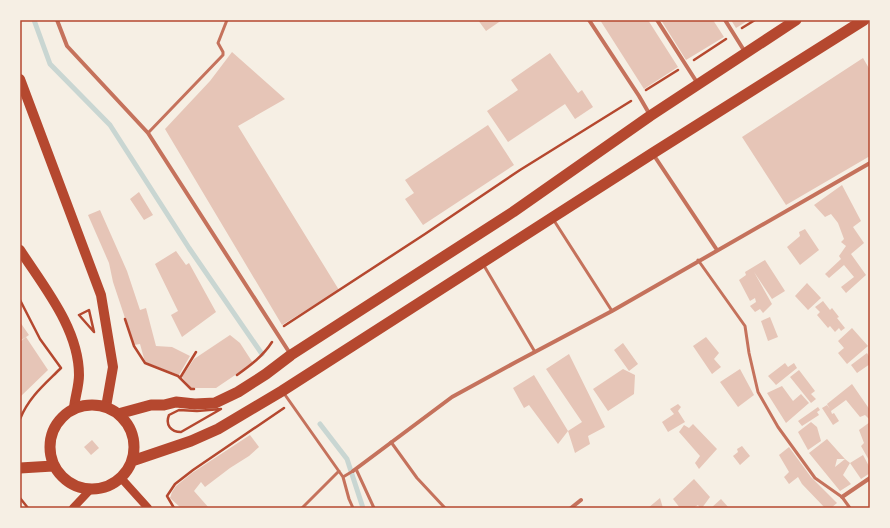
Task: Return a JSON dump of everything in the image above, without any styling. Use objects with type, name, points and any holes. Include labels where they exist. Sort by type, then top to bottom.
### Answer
[{"type":"highway","points":[[132,461],[191,441],[218,429],[282,391],[653,153],[864,20]]},
{"type":"highway","points":[[118,414],[151,405],[164,405],[176,402],[195,404],[215,403],[238,392],[266,374],[291,355],[513,212],[650,116],[792,21]]},
{"type":"highway","points":[[95,404],[106,407],[118,414],[127,423],[133,435],[134,448],[132,461],[128,470],[112,485],[101,489],[90,490],[75,486],[62,478],[53,466],[49,449],[51,432],[60,418],[74,408],[95,404]]},
{"type":"highway","points":[[20,468],[53,466]]},
{"type":"main road","points":[[20,80],[101,295],[113,367],[106,407]]},
{"type":"main road","points":[[20,250],[63,317],[76,346],[79,376],[74,408]]},
{"type":"main road","points":[[121,478],[148,508]]},
{"type":"main road","points":[[73,508],[90,490]]},
{"type":"street","points":[[57,20],[67,46],[148,133],[291,355]]},
{"type":"street","points":[[589,20],[650,116]]},
{"type":"street","points":[[657,20],[698,84]]},
{"type":"street","points":[[725,20],[745,53]]},
{"type":"street","points":[[653,153],[717,250]]},
{"type":"street","points":[[355,470],[452,398],[612,311],[698,260],[870,163]]},
{"type":"street","points":[[842,497],[870,478]]},
{"type":"street","points":[[571,508],[581,500]]},
{"type":"lane","points":[[148,133],[223,55],[218,43],[227,20]]},
{"type":"lane","points":[[552,218],[612,311]]},
{"type":"lane","points":[[698,260],[745,326],[749,354],[758,392],[778,426],[815,478],[842,497],[850,508]]},
{"type":"lane","points":[[482,263],[535,352]]},
{"type":"lane","points":[[282,391],[338,471],[344,477],[349,499],[353,508]]},
{"type":"lane","points":[[391,442],[417,478],[445,508]]},
{"type":"lane","points":[[344,477],[355,470],[374,508]]},
{"type":"lane","points":[[302,508],[338,471]]},
{"type":"path","points":[[233,377],[266,352],[278,329],[520,170],[755,20]]},
{"type":"path","points":[[20,300],[40,339],[60,368],[30,399],[20,419]]},
{"type":"path","points":[[89,310],[94,332],[89,326],[79,315],[89,310]]},
{"type":"path","points":[[125,319],[134,346],[145,363],[180,378],[191,389],[198,389]]},
{"type":"path","points":[[180,378],[196,352]]},
{"type":"path","points":[[174,508],[167,496],[175,484],[208,459],[291,404]]},
{"type":"path","points":[[20,498],[28,508]]},
{"type":"building","points":[[478,20],[502,20],[486,31]]},
{"type":"building","points":[[600,20],[648,20],[678,67],[644,89]]},
{"type":"building","points":[[661,20],[713,20],[724,37],[686,60]]},
{"type":"building","points":[[731,20],[749,20],[736,28]]},
{"type":"building","points":[[232,52],[285,99],[238,126],[339,290],[282,325],[165,129],[210,81]]},
{"type":"building","points":[[550,53],[578,93],[582,90],[593,107],[575,119],[565,104],[508,142],[487,111],[518,90],[511,80]]},
{"type":"building","points":[[863,58],[870,70],[870,156],[786,205],[742,137]]},
{"type":"building","points":[[488,125],[514,165],[423,225],[405,199],[414,193],[405,180]]},
{"type":"building","points":[[842,185],[861,221],[853,227],[864,243],[851,254],[866,275],[846,293],[841,287],[854,277],[844,265],[829,278],[825,274],[841,259],[839,256],[846,246],[841,242],[844,239],[838,223],[831,214],[825,217],[814,205]]},
{"type":"building","points":[[139,192],[153,215],[144,220],[130,199]]},
{"type":"building","points":[[100,210],[127,271],[140,310],[146,308],[156,346],[172,347],[190,356],[179,375],[145,362],[140,344],[134,345],[113,282],[109,263],[88,215]]},
{"type":"building","points":[[805,229],[819,250],[800,265],[787,247],[800,236],[799,232]]},
{"type":"building","points":[[176,251],[186,265],[189,263],[216,312],[182,337],[171,315],[178,311],[155,264]]},
{"type":"building","points":[[765,260],[785,291],[772,299],[754,272],[772,304],[763,313],[760,309],[755,312],[750,306],[756,302],[755,298],[750,301],[739,280],[746,275],[745,272]]},
{"type":"building","points":[[807,283],[821,298],[808,310],[795,296]]},
{"type":"building","points":[[823,301],[830,310],[832,308],[839,317],[837,318],[845,328],[841,331],[839,328],[835,332],[830,326],[828,328],[817,315],[820,312],[815,307]]},
{"type":"building","points":[[770,317],[778,337],[768,341],[761,321]]},
{"type":"building","points":[[20,322],[29,335],[20,341]]},
{"type":"building","points":[[852,328],[868,346],[847,364],[838,353],[844,348],[838,341]]},
{"type":"building","points":[[230,335],[240,343],[253,363],[216,388],[191,388],[182,377],[194,359]]},
{"type":"building","points":[[26,337],[48,370],[20,397],[20,342]]},
{"type":"building","points":[[706,337],[719,353],[714,359],[721,367],[712,374],[693,346]]},
{"type":"building","points":[[623,343],[638,364],[629,371],[614,350]]},
{"type":"building","points":[[867,353],[870,358],[870,364],[857,373],[851,365]]},
{"type":"building","points":[[569,354],[605,427],[588,436],[590,444],[575,453],[568,431],[582,422],[546,369]]},
{"type":"building","points":[[785,363],[788,367],[794,363],[797,368],[776,385],[768,376]]},
{"type":"building","points":[[623,369],[635,375],[634,394],[608,411],[593,389]]},
{"type":"building","points":[[740,369],[754,395],[738,407],[720,382]]},
{"type":"building","points":[[799,370],[815,391],[811,394],[816,399],[811,403],[790,377]]},
{"type":"building","points":[[534,375],[568,431],[558,444],[529,405],[524,408],[513,388]]},
{"type":"building","points":[[852,384],[870,410],[870,419],[865,415],[860,417],[846,400],[831,411],[839,421],[833,425],[822,408],[827,405],[830,409],[827,404]]},
{"type":"building","points":[[782,386],[793,401],[801,394],[809,403],[786,423],[767,393]]},
{"type":"building","points":[[678,404],[681,407],[678,411],[685,422],[668,432],[662,422],[674,414],[670,409]]},
{"type":"building","points":[[818,407],[820,410],[817,412],[819,415],[802,426],[798,421]]},
{"type":"building","points":[[811,422],[817,427],[821,441],[808,450],[798,432]]},
{"type":"building","points":[[870,422],[870,462],[861,446],[864,443],[859,430]]},
{"type":"building","points":[[693,424],[717,449],[699,469],[695,463],[700,456],[679,432],[684,425],[689,428]]},
{"type":"building","points":[[250,435],[259,447],[249,456],[205,487],[201,482],[194,491],[209,508],[181,508],[170,498],[176,486],[192,473]]},
{"type":"building","points":[[827,439],[850,463],[843,475],[851,484],[840,491],[809,453]],"holes":[[[837,459],[845,459],[835,467]]]},
{"type":"building","points":[[92,440],[99,448],[91,455],[84,447]]},
{"type":"building","points":[[742,446],[750,456],[740,465],[733,456],[738,452],[737,449]]},
{"type":"building","points":[[789,447],[811,477],[837,503],[831,508],[825,508],[802,484],[798,477],[789,484],[784,477],[789,472],[779,455]]},
{"type":"building","points":[[863,455],[870,468],[870,473],[861,479],[850,463]]},
{"type":"building","points":[[694,479],[710,497],[702,508],[698,505],[693,508],[680,508],[673,499]]},
{"type":"building","points":[[660,498],[663,508],[648,508]]},
{"type":"building","points":[[721,499],[729,508],[711,508]]},
{"type":"waterway","points":[[34,20],[50,64],[110,125],[189,248],[262,354]]},
{"type":"waterway","points":[[320,424],[347,459],[363,508]]}]
